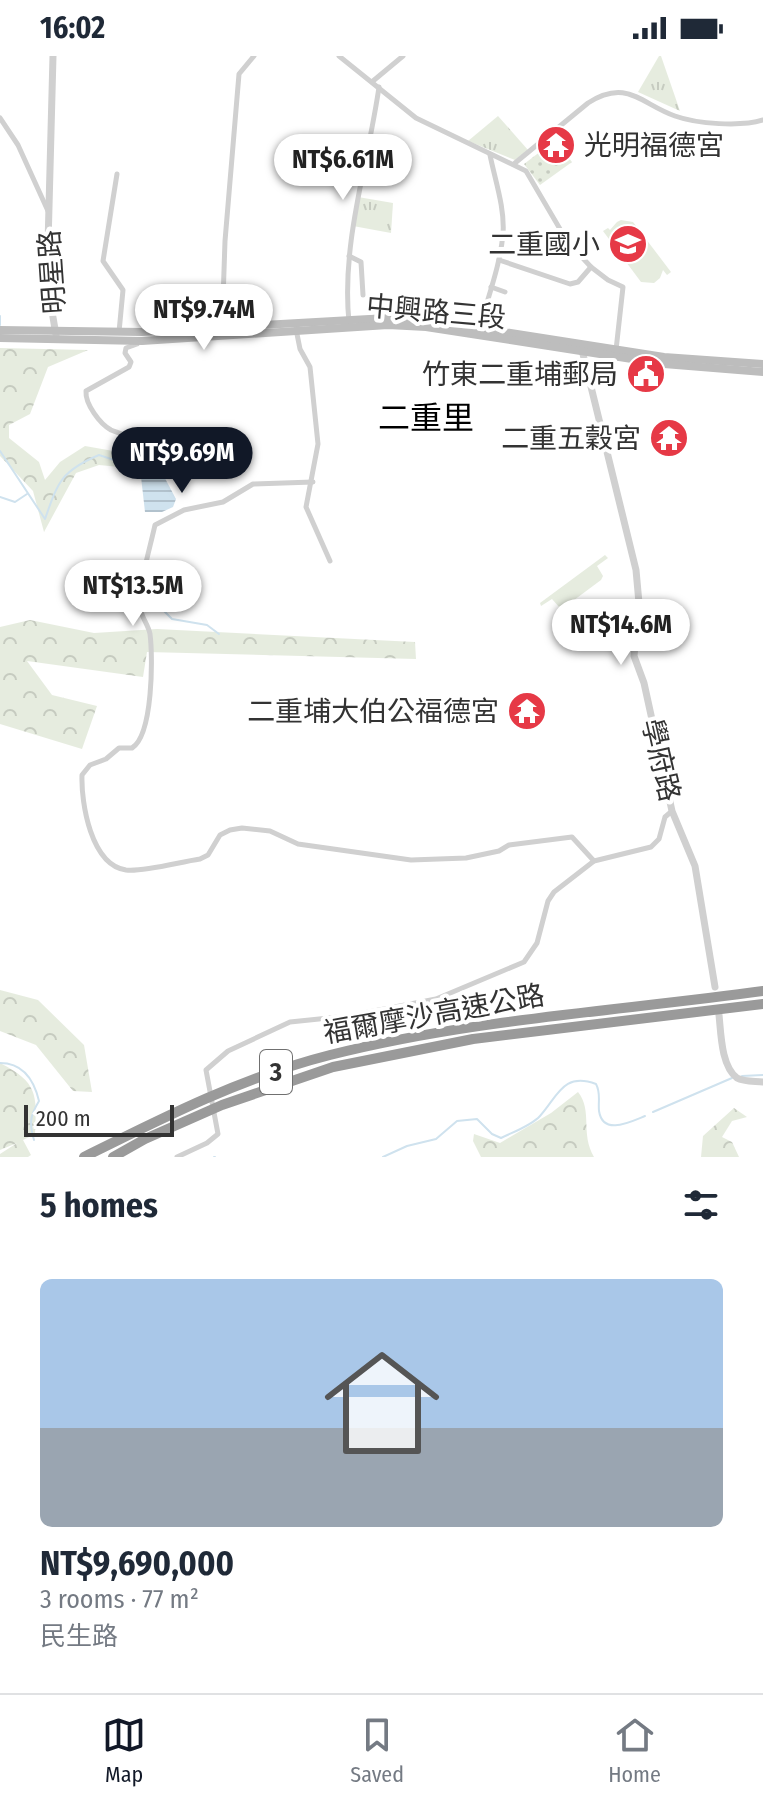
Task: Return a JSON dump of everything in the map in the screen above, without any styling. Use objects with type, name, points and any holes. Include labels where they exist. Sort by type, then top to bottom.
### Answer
[{"type":"highway","name":"福爾摩沙高速公路","points":[[84,1157],[175,1111],[235,1086],[327,1056],[398,1039],[481,1026],[763,991]]},
{"type":"highway","name":"福爾摩沙高速公路","points":[[113,1157],[145,1139],[222,1105],[333,1067],[473,1039],[714,1013],[763,1004]]},
{"type":"main road","name":"中興路三段","points":[[56,336],[142,337],[400,318],[706,369],[763,372]]},
{"type":"main road","points":[[0,330],[56,336]]},
{"type":"main road","points":[[0,338],[56,336]]},
{"type":"main road","name":"中興路三段","points":[[616,353],[763,364]]},
{"type":"street","points":[[48,212],[53,56]]},
{"type":"street","points":[[222,332],[225,241],[239,74],[254,56]]},
{"type":"street","points":[[339,56],[416,118],[526,171],[567,241],[591,267],[623,287],[616,353]]},
{"type":"street","points":[[373,81],[403,56]]},
{"type":"street","points":[[349,323],[346,293],[349,256],[380,86]]},
{"type":"street","points":[[515,164],[588,103],[622,92],[641,97],[674,116],[692,121],[746,123],[763,120]]},
{"type":"street","name":"明星路","points":[[0,118],[18,145],[48,212],[47,282],[56,336]]},
{"type":"street","points":[[479,332],[499,260],[503,233],[503,215],[490,155]]},
{"type":"street","points":[[117,174],[103,261],[123,290],[119,337]]},
{"type":"street","points":[[349,256],[361,262],[363,295]]},
{"type":"street","points":[[499,260],[570,284],[578,282],[591,267]]},
{"type":"street","points":[[491,287],[505,292]]},
{"type":"street","points":[[296,327],[300,349],[311,375],[318,444],[306,507],[330,561]]},
{"type":"street","points":[[133,443],[128,436],[110,430],[85,398],[86,391],[92,386],[129,367],[131,362],[125,353],[126,348],[142,337]]},
{"type":"street","name":"學府路","points":[[581,347],[636,570],[639,603],[634,656],[644,683],[672,811],[695,866],[715,987]]},
{"type":"street","points":[[313,482],[253,484],[223,502],[184,510],[155,525],[143,564],[139,607],[149,629],[152,661],[140,741],[132,748],[119,748],[106,759],[84,769],[82,783],[97,848],[104,857],[125,870],[200,859],[208,855],[220,835],[242,828],[270,831],[298,844],[411,860],[466,858],[499,851],[509,845],[572,837],[594,861]]},
{"type":"street","points":[[177,1157],[204,1145],[218,1134],[206,1070],[228,1051],[290,1022],[348,1016],[436,999],[524,962],[537,943],[548,901],[554,892],[594,861],[651,847],[659,839],[665,817],[672,811]]},
{"type":"street","points":[[714,1013],[727,1064],[734,1075],[745,1081],[763,1082]]},
{"type":"green space","points":[[661,56],[680,111],[638,92]]},
{"type":"green space","points":[[498,116],[528,150],[515,160],[468,141]]},
{"type":"green space","points":[[549,145],[555,153],[561,148],[572,162],[540,185],[524,164]]},
{"type":"green space","points":[[358,197],[393,203],[391,233],[353,226]]},
{"type":"green space","points":[[621,220],[633,222],[671,272],[667,275],[663,270],[654,283],[641,282],[603,231],[610,230]]},
{"type":"green space","points":[[0,348],[88,350],[48,367],[30,414],[9,425],[9,438],[39,462],[45,480],[60,462],[85,446],[119,452],[164,433],[130,468],[99,465],[76,473],[44,532],[33,491],[0,456]]},
{"type":"green space","points":[[605,555],[608,558],[597,566],[603,576],[601,580],[566,606],[560,608],[552,599],[541,606],[540,603]]},
{"type":"green space","points":[[30,620],[94,633],[157,629],[415,642],[416,659],[147,652],[143,677],[27,661],[52,695],[97,706],[82,749],[0,724],[0,627]]},
{"type":"green space","points":[[0,990],[38,1000],[84,1045],[92,1092],[73,1091],[36,1045],[0,1031]]},
{"type":"green space","points":[[0,1063],[22,1077],[35,1099],[35,1134],[23,1140],[31,1155],[28,1157],[0,1157],[17,1143],[0,1150]]},
{"type":"green space","points":[[578,1092],[585,1107],[588,1139],[594,1157],[481,1157],[473,1141],[474,1134],[500,1143],[551,1113]]},
{"type":"green space","points":[[734,1108],[747,1117],[732,1121],[722,1137],[732,1142],[739,1157],[701,1157],[703,1136]]},
{"type":"water","points":[[145,452],[151,452],[176,499],[173,507],[162,512],[145,512],[140,468]]},
{"type":"waterway","points":[[0,316],[0,325]]},
{"type":"waterway","points":[[0,451],[45,519],[58,487],[76,467],[99,455],[123,463],[145,445],[145,452]]},
{"type":"waterway","points":[[0,497],[15,502],[27,494]]},
{"type":"waterway","points":[[163,563],[165,582],[160,598],[163,610],[172,619],[207,625],[219,634]]},
{"type":"waterway","points":[[0,1063],[21,1069],[34,1086],[39,1101],[31,1120],[34,1140]]},
{"type":"waterway","points":[[742,1076],[763,1075]]},
{"type":"waterway","points":[[653,1112],[732,1078]]},
{"type":"waterway","points":[[383,1157],[407,1146],[436,1139],[457,1121],[477,1119],[492,1134],[501,1138],[536,1120],[562,1088],[576,1081],[596,1084],[599,1111],[606,1123],[618,1125],[645,1116]]},
{"type":"place","name":"光明福德宮","points":[[556,145]]},
{"type":"place","name":"二重國小","points":[[628,244]]},
{"type":"place","name":"竹東二重埔郵局","points":[[646,374]]},
{"type":"place","name":"二重五穀宮","points":[[669,438]]},
{"type":"place","name":"二重埔大伯公福德宮","points":[[527,711]]},
{"type":"district","name":"二重里","points":[[426,418]]}]
